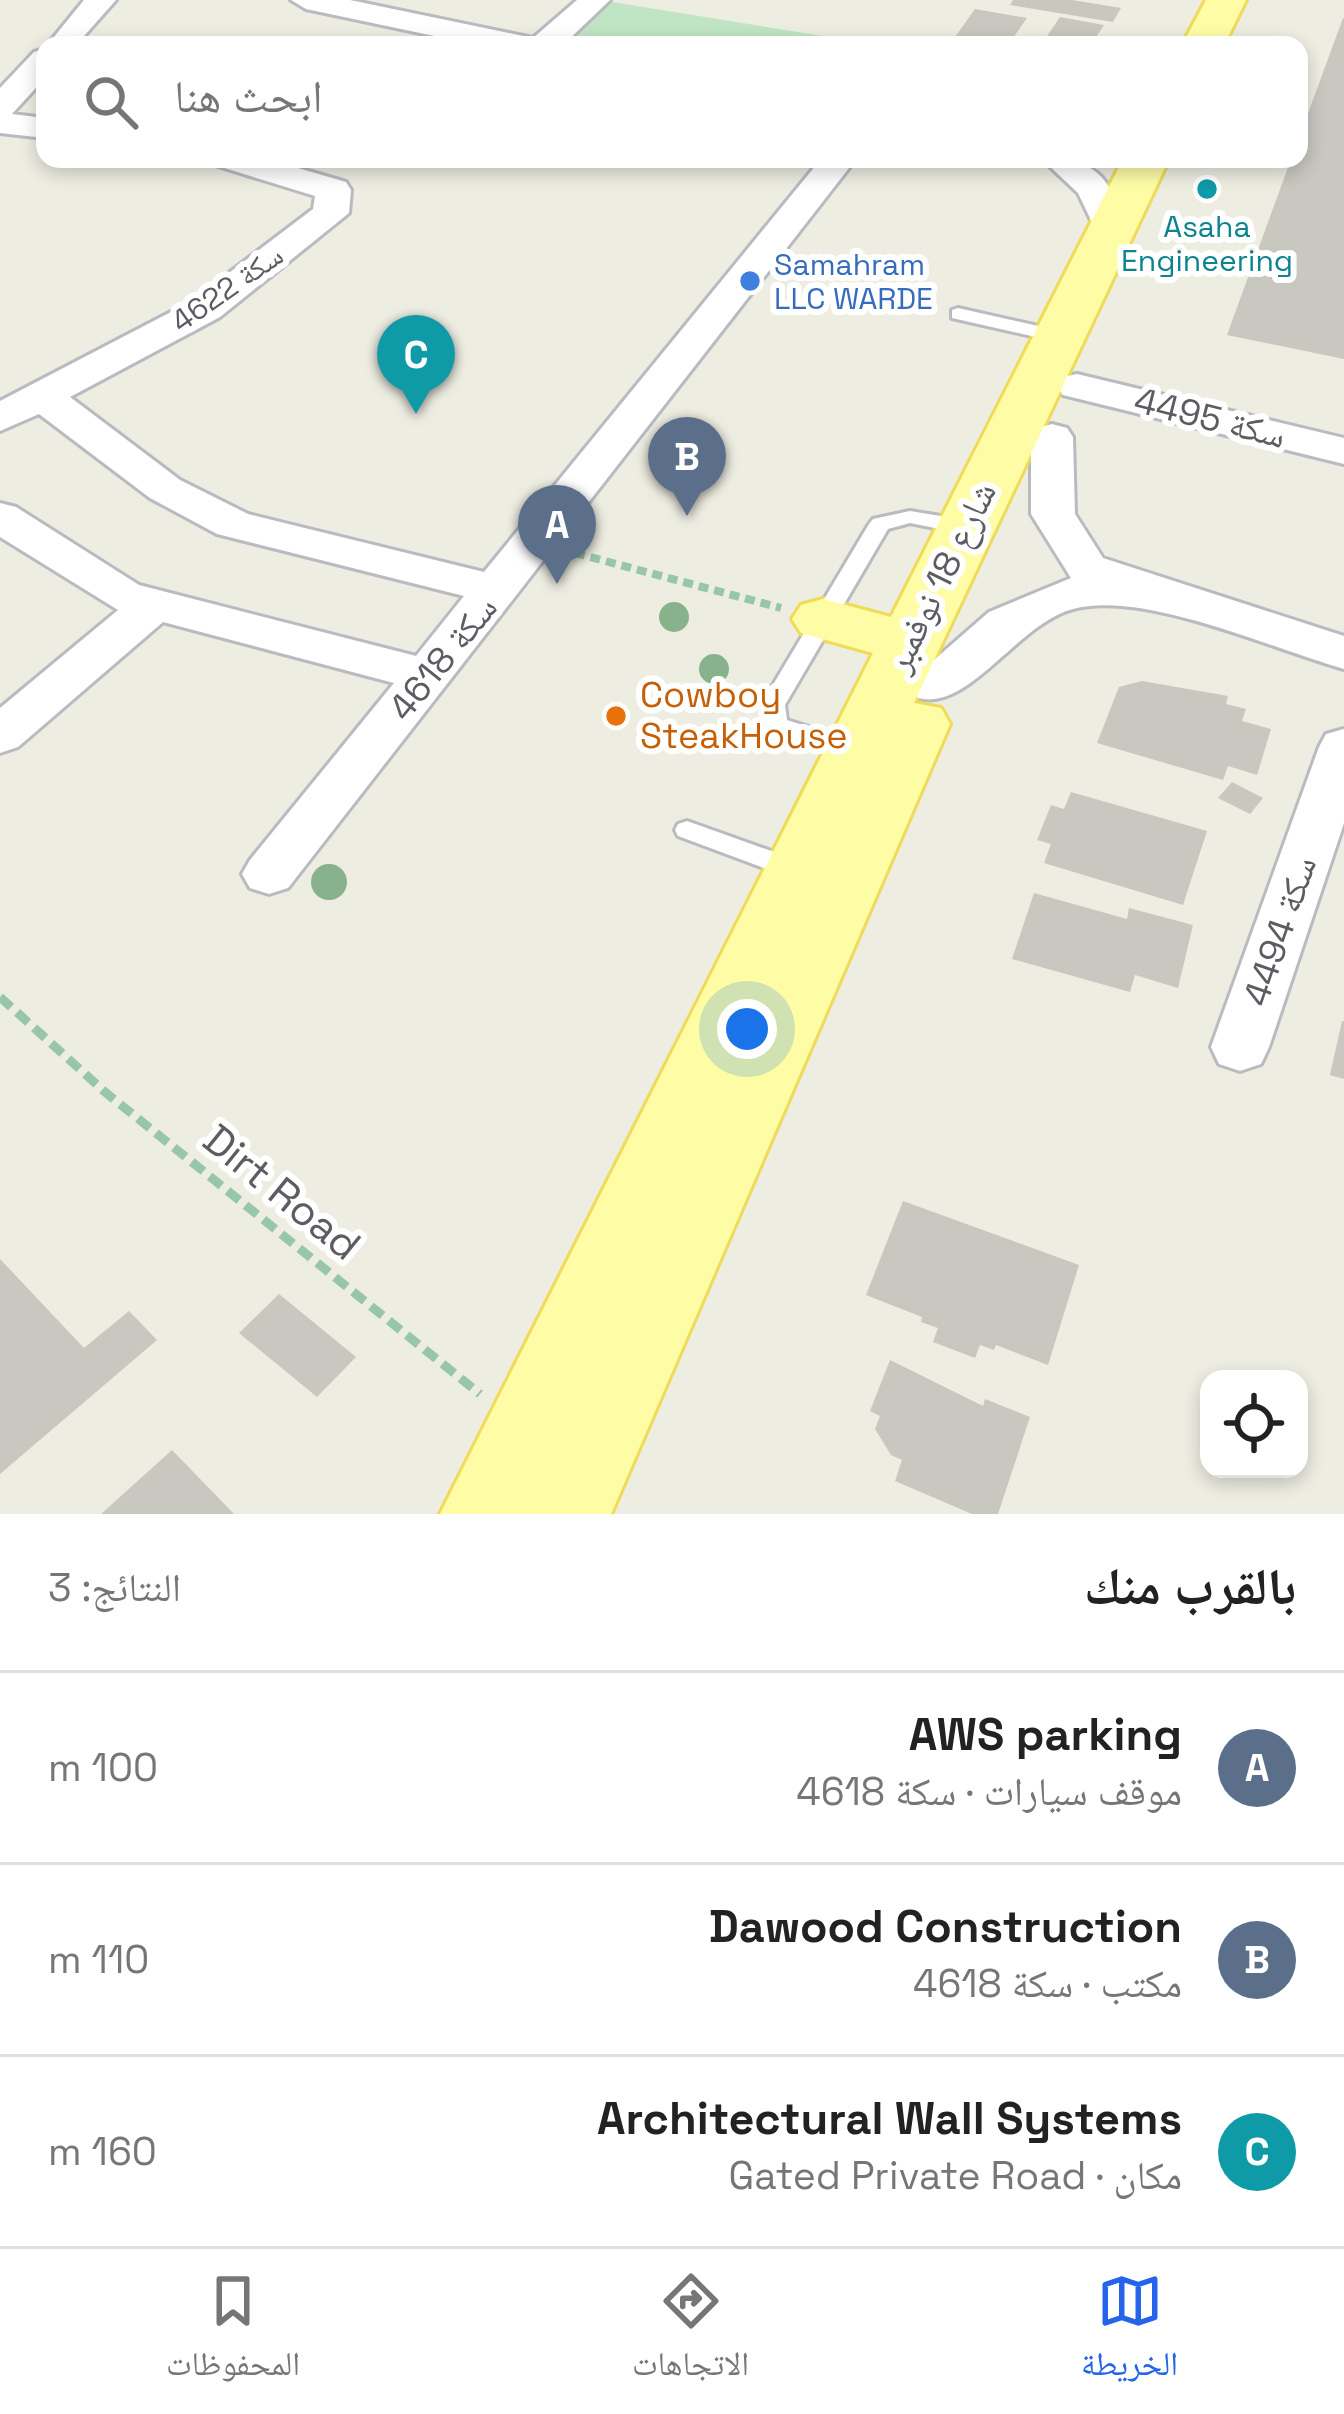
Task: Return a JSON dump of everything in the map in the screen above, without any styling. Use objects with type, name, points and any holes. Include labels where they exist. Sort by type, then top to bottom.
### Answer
[{"type":"main road","points":[[1208,36],[1226,0]]},
{"type":"main road","points":[[1242,36],[1259,0]]},
{"type":"main road","name":"شارع 18 نوفمبر","points":[[485,1514],[857,751],[922,664],[965,527],[1062,386],[1111,226],[1141,168]]},
{"type":"main road","name":"شارع 18 نوفمبر","points":[[564,1514],[922,664],[1062,386],[1179,168]]},
{"type":"main road","points":[[823,619],[922,664]]},
{"type":"street","points":[[67,36],[101,0]]},
{"type":"street","points":[[306,0],[479,36]]},
{"type":"street","points":[[554,36],[596,0]]},
{"type":"street","points":[[0,107],[36,69]]},
{"type":"street","points":[[0,123],[36,127]]},
{"type":"street","name":"سكة 4622","points":[[0,418],[206,310],[331,213],[333,190],[260,168]]},
{"type":"street","name":"سكة 4618","points":[[269,874],[832,168]]},
{"type":"street","points":[[1070,168],[1094,188],[1111,226]]},
{"type":"street","points":[[1062,386],[1053,514],[1087,568],[1344,653]]},
{"type":"street","name":"سكة 4495","points":[[1062,386],[1344,451]]},
{"type":"street","points":[[41,396],[165,489],[233,524],[498,590]]},
{"type":"street","points":[[0,517],[98,583],[152,607],[429,676]]},
{"type":"street","points":[[922,664],[1066,593],[1158,595]]},
{"type":"street","points":[[0,735],[152,607]]},
{"type":"street","name":"سكة 4494","points":[[1240,1047],[1344,747]]},
{"type":"lane","points":[[958,314],[1062,386]]},
{"type":"lane","points":[[857,751],[784,729],[771,718],[773,705],[880,524],[910,518],[965,527]]},
{"type":"lane","points":[[688,830],[798,871]]},
{"type":"path","points":[[535,543],[823,619]]},
{"type":"path","name":"Dirt Road","points":[[0,997],[104,1092],[527,1432]]},
{"type":"green space","points":[[612,2],[822,36],[573,36]]},
{"type":"building","points":[[1013,0],[1072,0],[1121,8],[1113,22],[1010,5]]},
{"type":"building","points":[[975,9],[1027,18],[1014,36],[956,36]]},
{"type":"building","points":[[1060,17],[1104,25],[1097,36],[1047,36]]},
{"type":"building","points":[[1344,18],[1344,359],[1227,335],[1288,168],[1308,168],[1308,113]]},
{"type":"building","points":[[1142,681],[1228,696],[1226,704],[1246,709],[1242,721],[1271,729],[1257,775],[1228,766],[1223,780],[1097,743],[1119,687]]},
{"type":"building","points":[[1232,782],[1263,798],[1250,814],[1218,798]]},
{"type":"building","points":[[1071,792],[1207,831],[1183,905],[1044,863],[1051,844],[1037,840],[1051,805],[1064,809]]},
{"type":"building","points":[[1034,893],[1127,919],[1129,908],[1193,925],[1178,988],[1135,975],[1130,992],[1012,959]]},
{"type":"building","points":[[1344,1021],[1344,1079],[1330,1075]]},
{"type":"building","points":[[903,1201],[1079,1265],[1048,1365],[996,1345],[994,1350],[980,1345],[975,1358],[933,1342],[938,1328],[866,1295]]},
{"type":"building","points":[[0,1259],[84,1348],[129,1311],[157,1340],[0,1474]]},
{"type":"building","points":[[279,1294],[356,1357],[317,1397],[239,1333]]},
{"type":"building","points":[[890,1360],[983,1406],[985,1399],[1030,1417],[998,1514],[972,1514],[895,1481],[902,1460],[891,1455],[875,1429],[880,1416],[870,1411]]},
{"type":"building","points":[[172,1450],[234,1514],[101,1514]]},
{"type":"place","name":"Asaha Engineering","points":[[1207,189]]},
{"type":"place","name":"Samahram LLC WARDE","points":[[750,281]]},
{"type":"place","name":"Architectural Wall Systems","points":[[416,414]]},
{"type":"place","name":"Dawood Construction","points":[[687,516]]},
{"type":"place","name":"AWS parking","points":[[557,584]]},
{"type":"place","name":"Cowboy SteakHouse","points":[[616,716]]}]
